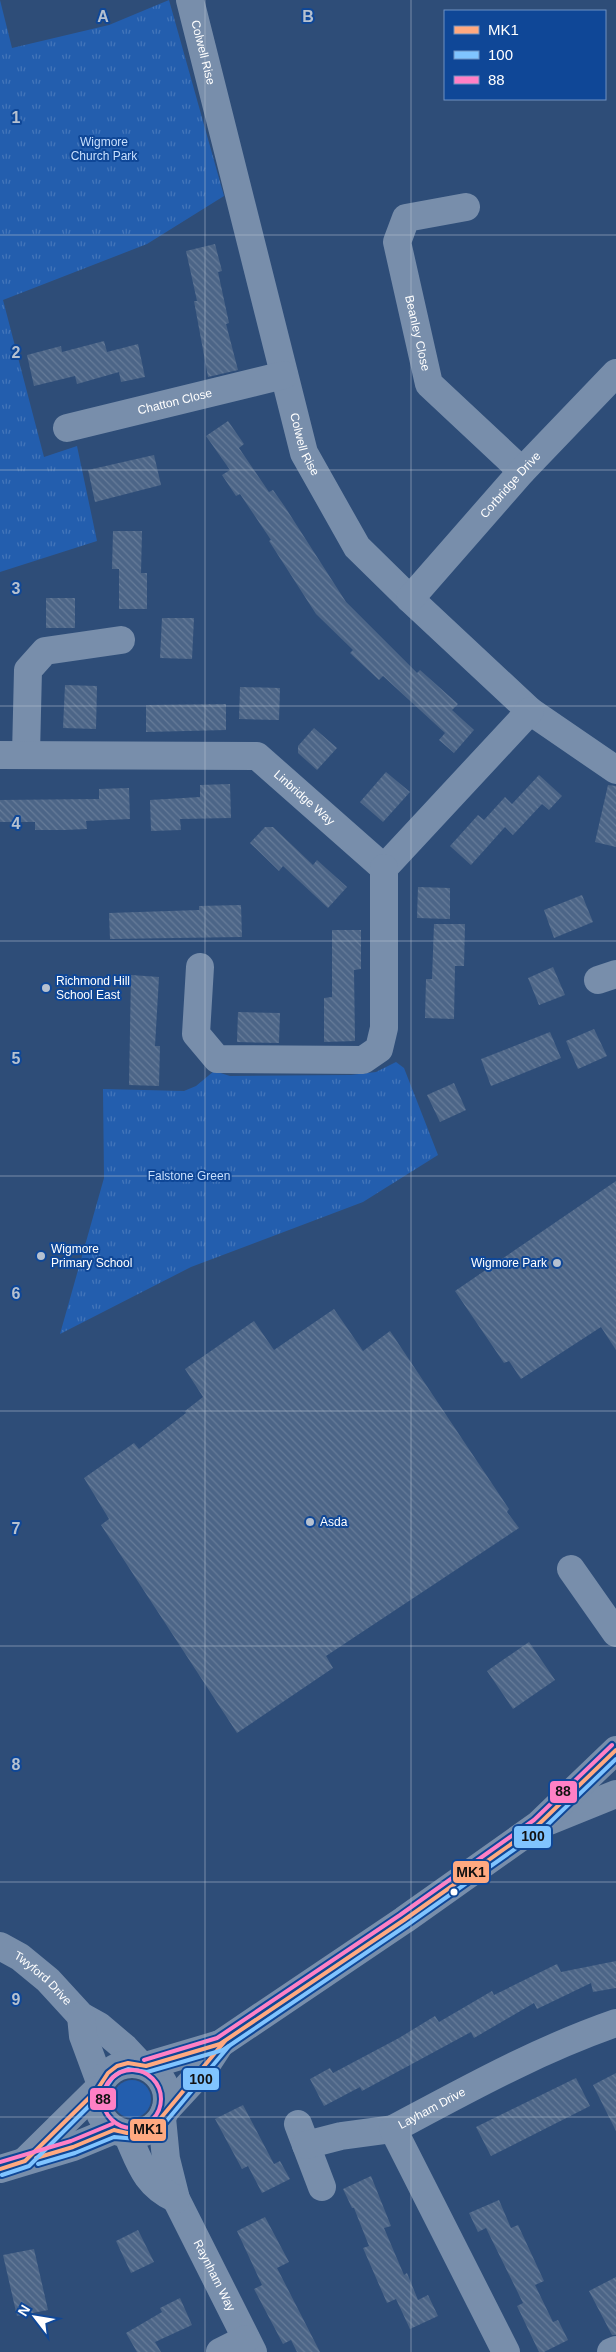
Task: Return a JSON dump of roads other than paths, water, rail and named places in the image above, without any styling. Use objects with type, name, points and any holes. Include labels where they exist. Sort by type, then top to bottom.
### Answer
[{"type":"street","name":"Colwell Rise","points":[[190,0],[304,453],[357,547],[530,712],[616,770]]},
{"type":"street","name":"Beanley Close","points":[[466,207],[406,218],[396,242],[429,384],[522,471]]},
{"type":"street","name":"Corbridge Drive","points":[[410,599],[522,471],[616,373]]},
{"type":"street","name":"Chatton Close","points":[[67,428],[284,374]]},
{"type":"street","points":[[13,755],[28,670],[44,651],[121,640]]},
{"type":"street","points":[[200,967],[196,1034],[218,1059],[363,1060],[379,1049],[384,1028],[384,868],[530,712]]},
{"type":"street","name":"Linbridge Way","points":[[13,755],[258,756],[384,868]]},
{"type":"street","points":[[571,1568],[616,1633]]},
{"type":"street","points":[[143,2065],[220,2044],[538,1825],[616,1750]]},
{"type":"street","points":[[538,1825],[606,1800],[616,1794]]},
{"type":"street","name":"Twyford Drive","points":[[0,1946],[20,1957],[48,1980],[81,2016],[99,2026],[143,2065]]},
{"type":"street","name":"Twyford Drive","points":[[81,2016],[83,2036],[98,2086]]},
{"type":"street","name":"Layham Drive","points":[[506,2352],[393,2129],[492,2076],[587,2033],[616,2023]]},
{"type":"street","points":[[12,2165],[120,2132],[147,2131],[203,2070],[220,2044]]},
{"type":"street","points":[[12,2165],[98,2086],[117,2066],[128,2063],[143,2065],[154,2071],[167,2093],[163,2114]]},
{"type":"street","points":[[98,2086],[96,2106],[102,2120],[120,2132],[145,2174],[160,2191],[176,2199]]},
{"type":"street","name":"Raynham Way","points":[[163,2114],[166,2159],[176,2199],[249,2345]]},
{"type":"street","points":[[322,2188],[302,2135],[342,2136],[393,2129]]},
{"type":"street","points":[[220,2352],[249,2345]]},
{"type":"street","points":[[611,2352],[616,2350]]},
{"type":"place","name":"Richmond Hill School East","points":[[46,988]]},
{"type":"place","name":"Wigmore Primary School","points":[[41,1256]]},
{"type":"place","name":"Wigmore Park","points":[[557,1263]]},
{"type":"place","name":"Asda","points":[[310,1522]]},
{"type":"park label","name":"Wigmore Church Park","points":[[104,149]]},
{"type":"park label","name":"Falstone Green","points":[[189,1176]]}]
